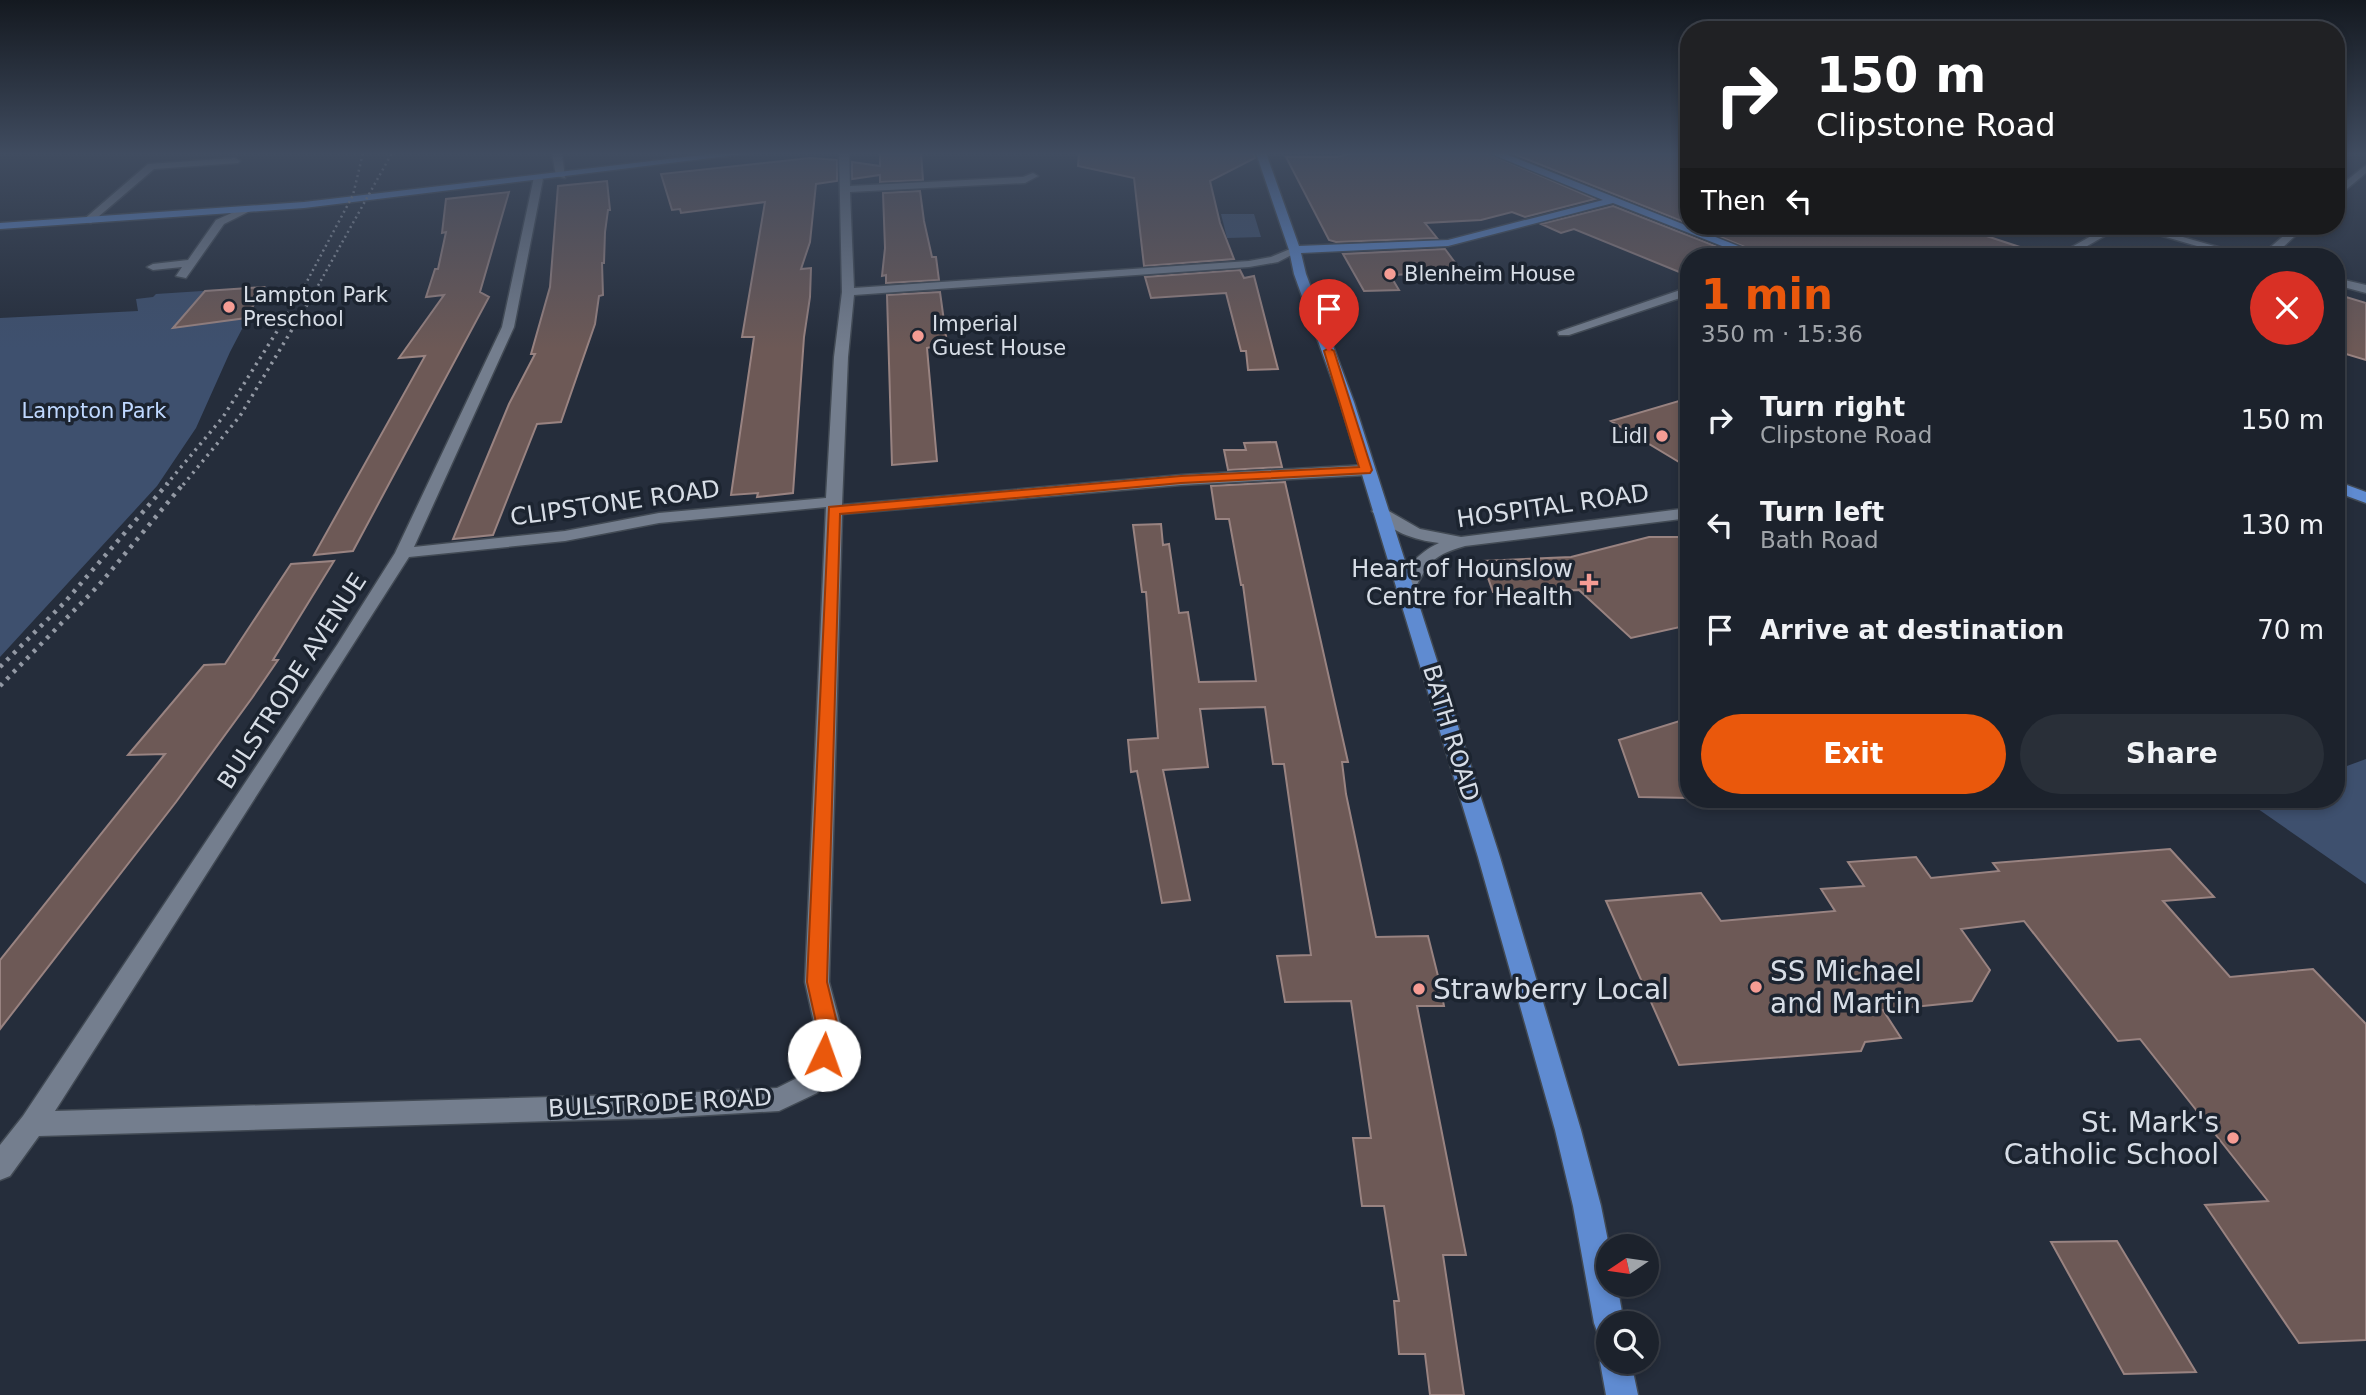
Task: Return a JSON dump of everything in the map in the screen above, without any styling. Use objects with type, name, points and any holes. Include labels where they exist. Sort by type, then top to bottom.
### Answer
[{"type":"main road","points":[[0,226],[126,218]]},
{"type":"main road","name":"BATH ROAD","points":[[1284,218],[1300,274],[1347,402],[1366,470],[1478,819],[1553,1076],[1587,1206],[1607,1311]]},
{"type":"main road","points":[[1295,250],[1448,243],[1544,218]]},
{"type":"main road","points":[[1660,218],[1680,226]]},
{"type":"main road","points":[[1704,235],[1737,248]]},
{"type":"main road","points":[[2345,490],[2366,498]]},
{"type":"main road","points":[[1618,1374],[1622,1395]]},
{"type":"street","points":[[87,221],[90,218]]},
{"type":"street","points":[[182,276],[220,222],[229,218]]},
{"type":"street","name":"BULSTRODE AVENUE","points":[[0,1167],[32,1124],[346,645],[402,552],[508,327],[530,218]]},
{"type":"street","name":"BULSTRODE ROAD","points":[[32,1124],[695,1104],[779,1099],[808,1085],[824,1055],[828,1027],[817,982],[834,506],[841,357],[848,292],[847,218]]},
{"type":"street","points":[[2077,248],[2101,235]]},
{"type":"street","points":[[2166,235],[2214,248]]},
{"type":"street","points":[[2275,248],[2291,235]]},
{"type":"street","points":[[848,292],[1231,265],[1275,260],[1295,250]]},
{"type":"street","points":[[153,267],[189,263]]},
{"type":"street","points":[[2345,283],[2366,289]]},
{"type":"street","points":[[1564,332],[1680,294]]},
{"type":"street","name":"CLIPSTONE ROAD","points":[[402,552],[589,533],[659,519],[1181,480],[1366,470]]},
{"type":"street","name":"CLIPSTONE ROAD","points":[[1181,480],[1191,474],[1205,474]]},
{"type":"street","points":[[1380,511],[1393,523],[1409,531],[1428,537],[1463,541]]},
{"type":"street","name":"HOSPITAL ROAD","points":[[1405,591],[1410,575],[1428,554],[1463,541],[1680,514]]},
{"type":"green space","points":[[1222,218],[1255,218],[1261,237],[1227,238]]},
{"type":"green space","name":"Lampton Park","points":[[264,287],[230,352],[196,428],[157,486],[0,657],[0,318],[138,311],[136,299],[153,297],[156,294]]},
{"type":"green space","points":[[2366,759],[2366,884],[2257,808],[2345,808],[2345,767]]},
{"type":"building","points":[[444,218],[501,218],[480,292],[489,297],[353,551],[314,555],[425,356],[399,358],[444,295],[426,297],[435,269],[438,269],[446,232],[442,233]]},
{"type":"building","points":[[555,218],[607,218],[602,263],[603,295],[599,296],[595,324],[561,422],[537,424],[493,535],[453,539],[509,404],[535,354],[531,354],[550,287]]},
{"type":"building","points":[[762,218],[812,218],[810,242],[801,269],[811,268],[793,493],[757,497],[758,493],[731,495],[754,337],[742,337]]},
{"type":"building","points":[[884,218],[924,218],[932,257],[936,257],[939,280],[886,283],[886,275],[882,276]]},
{"type":"building","points":[[1139,218],[1219,218],[1234,259],[1144,266]]},
{"type":"building","points":[[1318,218],[1488,218],[1425,223],[1437,238],[1336,242],[1329,240]]},
{"type":"building","points":[[1565,218],[1644,218],[1680,232],[1680,235],[1687,235],[1720,248],[1680,248],[1680,272],[1574,229],[1561,233],[1541,224]]},
{"type":"building","points":[[1716,235],[1983,235],[2023,248],[1747,248]]},
{"type":"building","name":"Blenheim House","points":[[1445,249],[1462,272],[1390,275],[1399,290],[1364,291],[1343,254]]},
{"type":"building","points":[[1240,270],[1244,278],[1254,276],[1278,369],[1248,370],[1246,351],[1241,351],[1226,293],[1151,298],[1145,277]]},
{"type":"building","name":"Lampton Park Preschool","points":[[264,287],[246,318],[173,328],[205,291]]},
{"type":"building","points":[[940,292],[947,343],[927,348],[937,461],[892,465],[887,295]]},
{"type":"building","points":[[2345,297],[2366,303],[2366,360],[2345,354]]},
{"type":"building","name":"Lidl","points":[[1680,401],[1680,463],[1611,421]]},
{"type":"building","points":[[1276,442],[1282,467],[1228,470],[1224,450],[1246,450],[1244,443]]},
{"type":"building","points":[[1285,482],[1348,762],[1342,762],[1346,794],[1376,937],[1428,936],[1444,1006],[1417,1006],[1466,1255],[1443,1255],[1464,1395],[1430,1395],[1425,1354],[1399,1354],[1394,1301],[1399,1301],[1384,1206],[1362,1206],[1353,1138],[1371,1138],[1351,1001],[1285,1002],[1277,956],[1311,955],[1284,764],[1273,764],[1265,707],[1200,709],[1208,767],[1163,770],[1190,900],[1162,903],[1137,771],[1131,772],[1128,740],[1158,738],[1146,592],[1142,592],[1133,525],[1161,524],[1163,545],[1169,544],[1179,613],[1188,612],[1199,682],[1256,681],[1243,585],[1229,519],[1216,519],[1211,486]]},
{"type":"building","name":"Heart of Hounslow Centre for Health","points":[[1649,537],[1680,537],[1680,627],[1631,638],[1579,590],[1493,592],[1482,561],[1571,557]]},
{"type":"building","points":[[334,561],[273,660],[278,660],[252,698],[176,802],[0,1029],[0,960],[165,754],[128,755],[204,665],[225,664],[291,564]]},
{"type":"building","points":[[1680,721],[1680,798],[1639,797],[1619,740]]},
{"type":"building","points":[[2170,849],[2214,897],[2163,901],[2230,977],[2313,969],[2366,1024],[2366,1340],[2299,1343],[2205,1205],[2268,1201],[2140,1039],[2118,1041],[2024,921],[1961,929],[1990,970],[1972,1001],[1883,1010],[1901,1038],[1865,1042],[1861,1051],[1679,1065],[1606,901],[1701,893],[1721,921],[1835,911],[1821,889],[1864,886],[1848,862],[1916,857],[1931,878],[1999,871],[1993,863]]},
{"type":"building","points":[[2117,1241],[2196,1372],[2124,1374],[2051,1242]]},
{"type":"railway","points":[[297,300],[341,218]]},
{"type":"railway","points":[[310,300],[356,218]]},
{"type":"railway","points":[[166,485],[223,417],[298,298]]},
{"type":"railway","points":[[183,485],[240,416],[311,298]]},
{"type":"railway","points":[[0,667],[64,603],[168,483]]},
{"type":"railway","points":[[0,686],[99,585],[184,483]]},
{"type":"place","name":"Blenheim House","points":[[1390,274]]},
{"type":"place","name":"Lampton Park Preschool","points":[[229,307]]},
{"type":"place","name":"Imperial Guest House","points":[[918,336]]},
{"type":"place","name":"Lidl","points":[[1662,436]]},
{"type":"place","name":"Heart of Hounslow Centre for Health","points":[[1589,583]]},
{"type":"place","name":"SS Michael and Martin","points":[[1756,987]]},
{"type":"place","name":"Strawberry Local","points":[[1419,989]]},
{"type":"place","name":"St. Mark's Catholic School","points":[[2233,1138]]},
{"type":"route","points":[[824,1055],[828,1027],[817,982],[834,510],[1181,480],[1366,470],[1329,351]]}]
